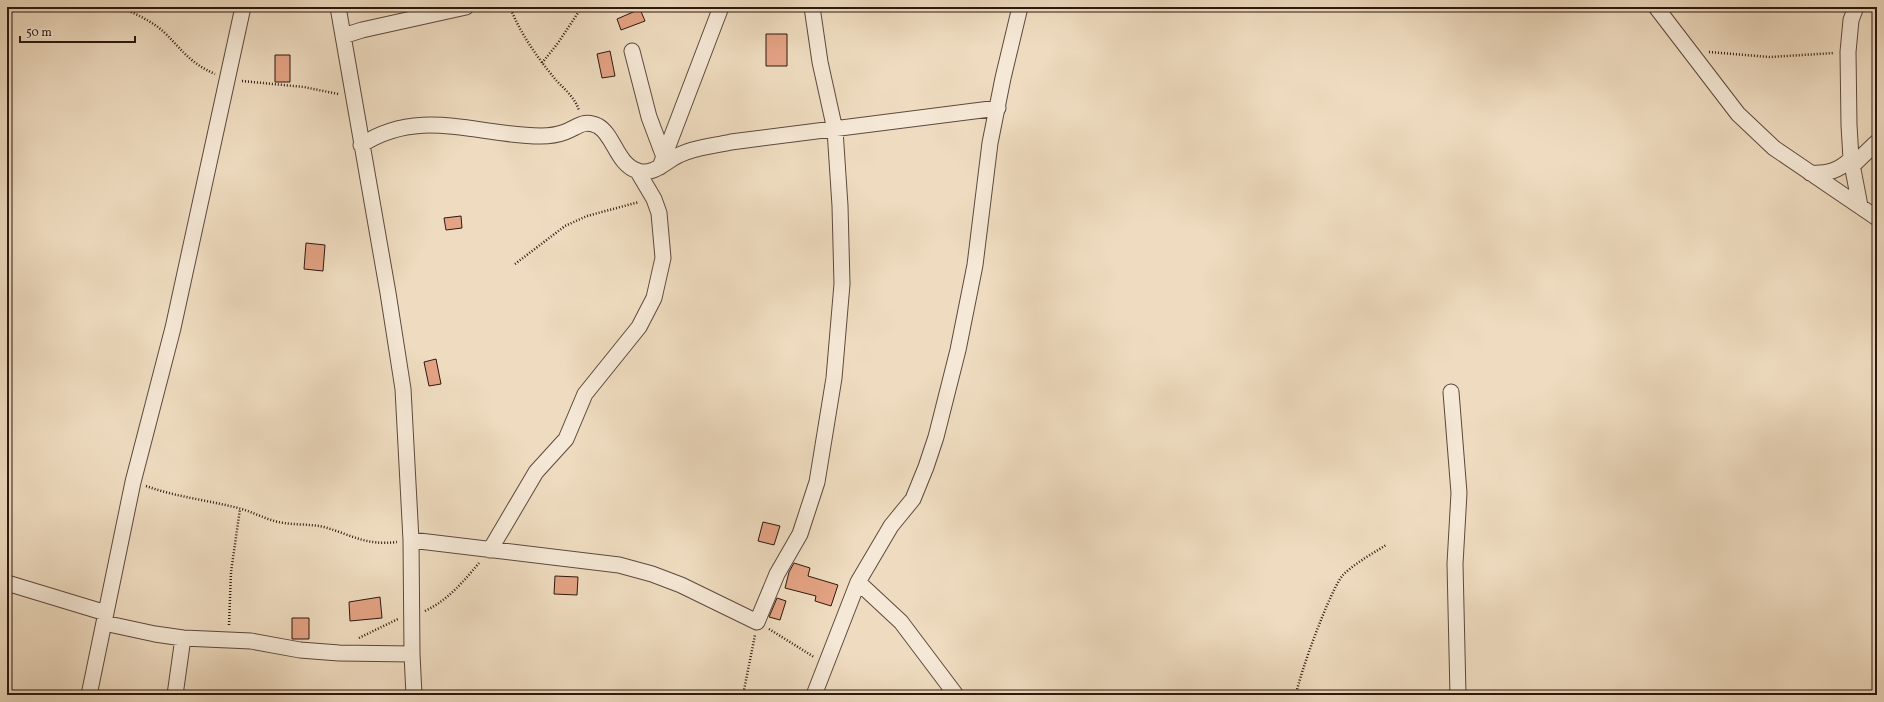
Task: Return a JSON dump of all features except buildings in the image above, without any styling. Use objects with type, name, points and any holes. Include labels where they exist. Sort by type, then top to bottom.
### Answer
[{"type":"street","points":[[89,695],[133,482],[173,328],[243,7]]},
{"type":"street","points":[[338,7],[388,293],[403,389],[412,540],[412,654],[414,695]]},
{"type":"street","points":[[343,36],[362,30],[466,7]]},
{"type":"street","points":[[662,162],[721,7]]},
{"type":"street","points":[[412,540],[619,565],[652,574],[681,585],[757,622],[777,574],[800,534],[817,482],[834,378],[842,284],[840,206],[835,130],[820,62],[812,7]]},
{"type":"street","points":[[814,695],[858,582],[892,526],[913,499],[936,437],[958,350],[975,265],[990,143],[1003,78],[1020,7]]},
{"type":"street","points":[[1656,7],[1738,114],[1774,148],[1810,174],[1877,218]]},
{"type":"street","points":[[1856,7],[1851,20],[1848,52],[1851,163],[1860,206]]},
{"type":"street","points":[[632,51],[662,162]]},
{"type":"street","points":[[638,172],[652,171],[662,162],[695,149],[731,142],[835,130],[998,108]]},
{"type":"street","points":[[361,145],[377,135],[391,130],[414,126],[442,125],[470,127],[512,134],[553,136],[567,131],[578,124],[587,123],[600,127],[610,139],[618,153],[629,166],[638,172],[654,199],[659,213],[663,258],[654,298],[639,327],[585,394],[566,439],[536,472],[490,550]]},
{"type":"street","points":[[1810,174],[1824,174],[1833,172],[1851,163],[1877,142]]},
{"type":"street","points":[[1451,392],[1459,493],[1455,564],[1458,695]]},
{"type":"street","points":[[858,582],[900,622],[956,695]]},
{"type":"street","points":[[7,583],[155,634],[183,638],[251,641],[300,650],[339,653],[412,654]]},
{"type":"street","points":[[174,695],[183,638]]},
{"type":"path","points":[[120,7],[148,20],[164,32],[189,58],[200,67],[228,80],[304,87],[353,98]]},
{"type":"path","points":[[510,7],[524,35],[542,63],[575,101],[580,114],[578,124]]},
{"type":"path","points":[[542,63],[558,44],[582,7]]},
{"type":"path","points":[[1689,50],[1770,57],[1810,56],[1848,52]]},
{"type":"path","points":[[515,264],[565,226],[610,209],[654,199]]},
{"type":"path","points":[[133,482],[170,494],[240,509],[284,523],[324,527],[362,541],[382,544],[412,540]]},
{"type":"path","points":[[228,639],[231,572],[240,509]]},
{"type":"path","points":[[1296,695],[1321,623],[1342,576],[1356,564],[1386,545]]},
{"type":"path","points":[[339,653],[370,632],[390,622],[425,611],[437,605],[448,597],[490,550]]},
{"type":"path","points":[[742,695],[752,656],[757,622],[827,664]]}]
